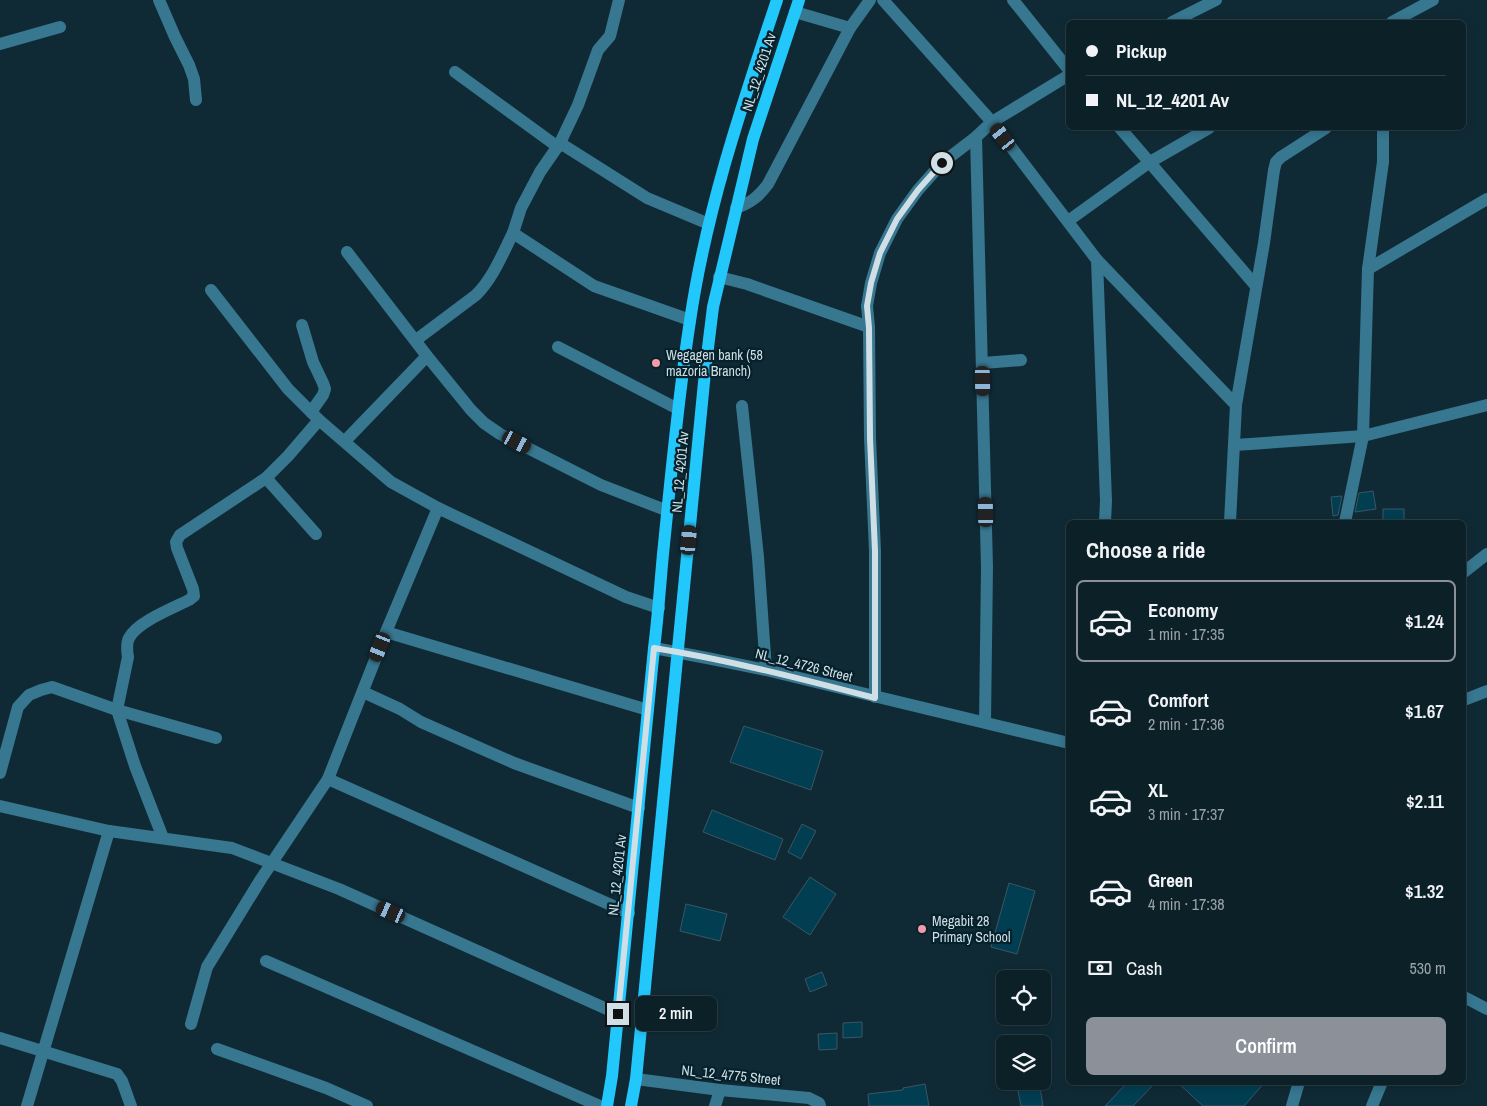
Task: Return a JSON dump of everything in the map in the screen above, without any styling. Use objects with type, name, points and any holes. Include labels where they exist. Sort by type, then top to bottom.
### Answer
[{"type":"main road","name":"NL_12_4201 Av","points":[[607,1106],[612,1076],[629,913],[678,409],[690,320],[709,224],[732,138],[777,0]]},
{"type":"main road","name":"NL_12_4201 Av","points":[[631,1106],[636,1079],[705,372],[713,307],[753,140],[797,6]]},
{"type":"street","points":[[159,0],[194,78],[196,100]]},
{"type":"street","points":[[416,340],[476,295],[490,278],[513,233],[521,208],[540,172],[559,145],[578,105],[598,50],[610,36],[619,0]]},
{"type":"street","points":[[736,208],[758,197],[768,184],[850,28],[870,0]]},
{"type":"street","points":[[883,0],[992,122],[1097,260],[1236,405]]},
{"type":"street","points":[[1013,0],[1066,66]]},
{"type":"street","points":[[1176,20],[1216,0]]},
{"type":"street","points":[[1396,20],[1433,0]]},
{"type":"street","points":[[797,6],[850,28]]},
{"type":"street","points":[[0,44],[60,27]]},
{"type":"street","points":[[455,72],[559,145],[647,198],[709,224]]},
{"type":"street","points":[[875,698],[875,551],[867,306],[871,283],[880,253],[897,219],[918,190],[942,163],[992,122],[1066,77]]},
{"type":"street","points":[[1122,130],[1256,286]]},
{"type":"street","points":[[1068,221],[1150,162],[1206,130]]},
{"type":"street","points":[[1230,520],[1236,405],[1264,243],[1274,170],[1276,162],[1281,157],[1323,130]]},
{"type":"street","points":[[1345,520],[1363,436],[1368,269],[1383,162],[1383,130]]},
{"type":"street","points":[[976,137],[987,567],[985,722]]},
{"type":"street","points":[[1368,269],[1486,204]]},
{"type":"street","points":[[513,233],[594,286],[690,320]]},
{"type":"street","points":[[347,252],[427,356],[484,423],[500,434],[601,485],[668,512]]},
{"type":"street","points":[[1097,260],[1105,520]]},
{"type":"street","points":[[719,277],[747,284],[869,328]]},
{"type":"street","points":[[211,290],[288,389],[315,416],[391,482],[438,508],[626,597],[659,608]]},
{"type":"street","points":[[163,838],[135,766],[117,710],[128,657],[126,649],[128,639],[143,624],[194,596],[177,548],[176,542],[180,535],[266,478],[288,456],[315,416],[325,389],[313,362],[302,325]]},
{"type":"street","points":[[558,347],[678,409]]},
{"type":"street","points":[[345,441],[427,356]]},
{"type":"street","points":[[982,363],[1021,360]]},
{"type":"street","points":[[1234,445],[1363,436],[1487,404]]},
{"type":"street","points":[[742,406],[758,557],[766,670]]},
{"type":"street","points":[[266,478],[316,534]]},
{"type":"street","points":[[191,1024],[207,967],[257,886],[328,779],[386,632],[438,508]]},
{"type":"street","points":[[1466,570],[1487,554]]},
{"type":"street","points":[[386,632],[648,710]]},
{"type":"street","name":"NL_12_4726 Street","points":[[654,648],[766,670],[875,698],[1066,742]]},
{"type":"street","points":[[0,773],[18,707],[29,696],[41,690],[52,688],[117,710],[216,738]]},
{"type":"street","points":[[1466,699],[1487,691]]},
{"type":"street","points":[[363,692],[400,709],[421,722],[514,764],[639,808]]},
{"type":"street","points":[[328,779],[629,913]]},
{"type":"street","points":[[0,806],[109,831],[232,848],[339,889],[618,1014]]},
{"type":"street","points":[[27,1106],[109,831]]},
{"type":"street","points":[[266,961],[600,1106]]},
{"type":"street","points":[[1466,998],[1487,1009]]},
{"type":"street","points":[[0,1038],[117,1074],[122,1081],[130,1106]]},
{"type":"street","points":[[217,1049],[326,1088],[367,1106]]},
{"type":"street","name":"NL_12_4775 Street","points":[[636,1079],[720,1090],[809,1098],[819,1103],[820,1106]]},
{"type":"street","points":[[1292,1106],[1298,1085]]},
{"type":"street","points":[[1372,1106],[1381,1085]]},
{"type":"street","points":[[715,1106],[720,1090]]},
{"type":"building","points":[[1373,491],[1376,509],[1355,512],[1359,493]]},
{"type":"building","points":[[1342,496],[1338,515],[1333,516],[1331,497]]},
{"type":"building","points":[[1383,509],[1404,509],[1404,520],[1383,520]]},
{"type":"building","points":[[744,726],[823,751],[811,790],[730,762]]},
{"type":"building","points":[[712,810],[783,839],[775,860],[703,832]]},
{"type":"building","points":[[802,824],[816,831],[801,859],[788,852]]},
{"type":"building","points":[[810,877],[836,894],[810,935],[783,917]]},
{"type":"building","points":[[1009,883],[1035,891],[1017,954],[991,947]]},
{"type":"building","points":[[686,904],[727,914],[720,941],[680,931]]},
{"type":"building","points":[[822,972],[827,985],[810,992],[805,979]]},
{"type":"building","points":[[862,1022],[862,1037],[843,1038],[843,1023]]},
{"type":"building","points":[[837,1033],[837,1049],[819,1050],[818,1034]]},
{"type":"building","points":[[925,1084],[929,1106],[869,1106],[868,1094],[903,1090],[903,1088]]},
{"type":"building","points":[[1125,1085],[1153,1085],[1133,1106],[1105,1106]]},
{"type":"building","points":[[1180,1085],[1262,1085],[1244,1106],[1203,1106]]},
{"type":"building","points":[[1018,1090],[1040,1090],[1043,1106],[1021,1106]]},
{"type":"place","name":"Wegagen bank (58 mazoria Branch)","points":[[656,363]]},
{"type":"place","name":"Megabit 28 Primary School","points":[[922,929]]},
{"type":"route","points":[[618,1014],[654,648],[766,670],[875,698],[875,551],[867,306],[871,283],[880,253],[897,219],[918,190],[942,163]]}]
